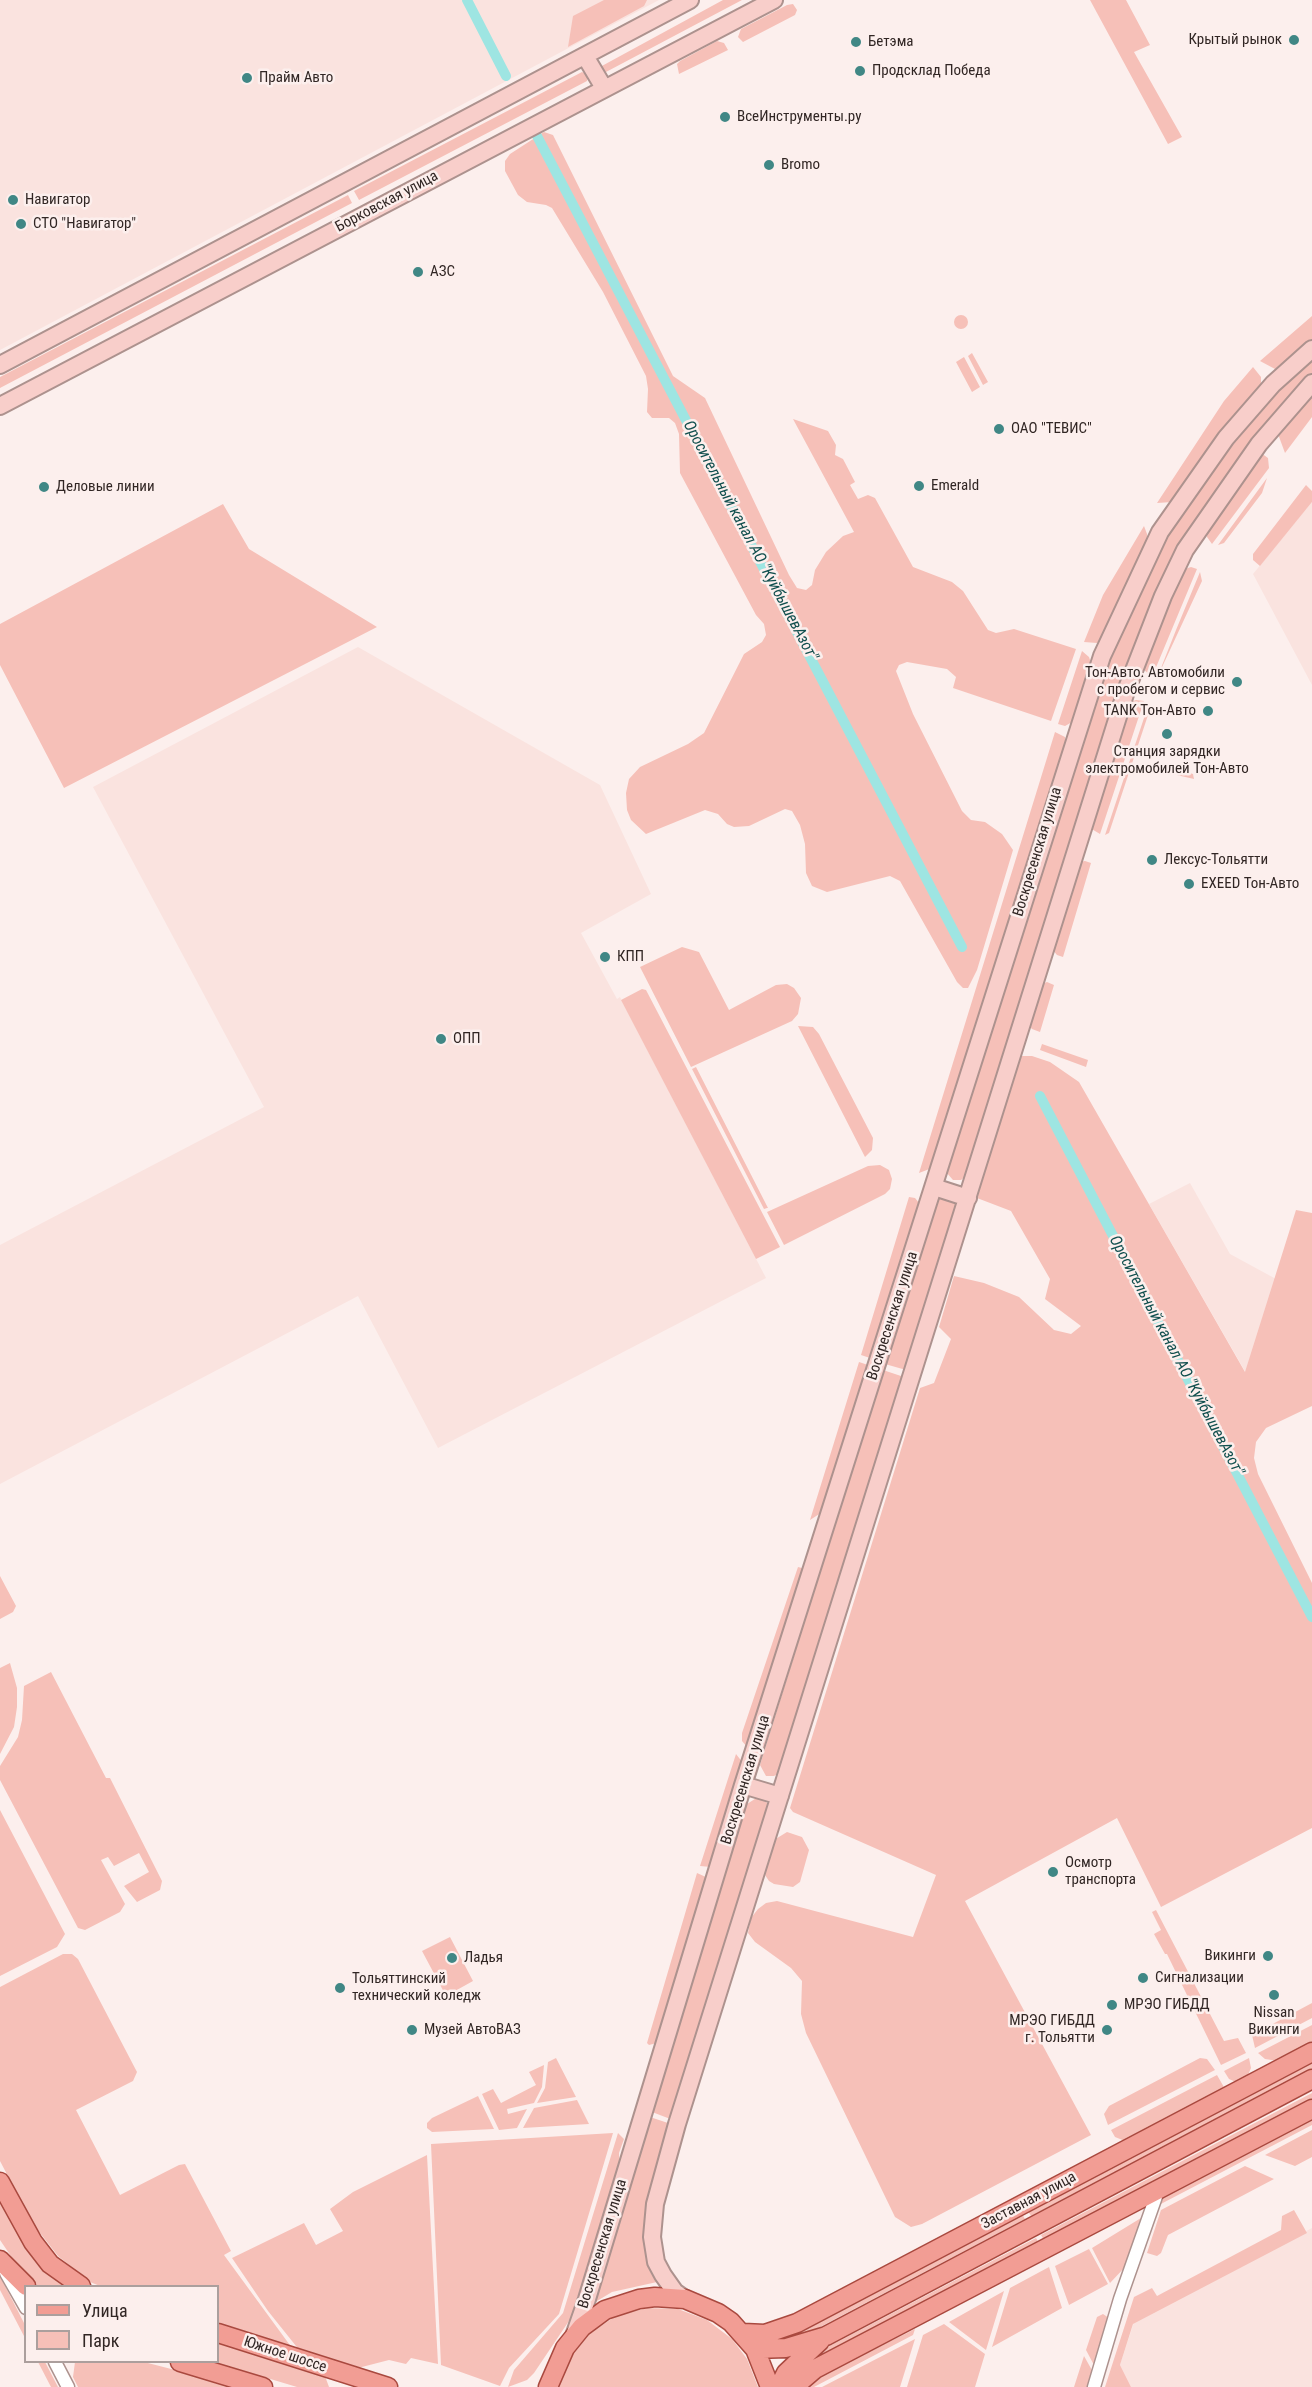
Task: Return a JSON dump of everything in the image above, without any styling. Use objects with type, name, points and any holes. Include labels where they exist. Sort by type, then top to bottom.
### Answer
[{"type":"main road","points":[[0,365],[690,0]]},
{"type":"main road","name":"Борковская улица","points":[[0,406],[774,0]]},
{"type":"main road","points":[[585,56],[603,88]]},
{"type":"main road","name":"Воскресенская улица","points":[[574,2336],[591,2288],[744,1785],[1075,735],[1111,632],[1160,532],[1181,501],[1226,438],[1274,384],[1312,349]]},
{"type":"main road","points":[[770,2387],[755,2349],[742,2333],[718,2313],[685,2299],[675,2292],[656,2262],[652,2237],[655,2204],[676,2124],[1129,683],[1163,596],[1185,550],[1221,496],[1281,416],[1312,383]]},
{"type":"main road","points":[[934,1187],[968,1198]]},
{"type":"main road","points":[[744,1785],[780,1796]]},
{"type":"main road","name":"Заставная улица","points":[[742,2333],[765,2334],[796,2323],[1312,2052]]},
{"type":"main road","name":"Заставная улица","points":[[755,2349],[786,2348],[826,2336],[1312,2079]]},
{"type":"main road","points":[[794,2387],[815,2369],[1312,2109]]},
{"type":"main road","points":[[0,2182],[18,2218],[44,2257],[80,2285]]},
{"type":"main road","points":[[0,2261],[25,2285]]},
{"type":"main road","points":[[548,2387],[557,2362],[574,2336],[593,2318],[621,2304],[655,2297],[685,2299]]},
{"type":"main road","name":"Южное шоссе","points":[[219,2333],[388,2387]]},
{"type":"main road","name":"Заставная улица","points":[[779,2387],[786,2373],[826,2336]]},
{"type":"main road","points":[[186,2363],[263,2387]]},
{"type":"main road","points":[[326,2368],[333,2387]]},
{"type":"street","points":[[1094,2387],[1119,2299],[1159,2188]]},
{"type":"street","points":[[1131,2203],[1140,2208],[1145,2227]]},
{"type":"street","points":[[0,2261],[24,2304]]},
{"type":"street","points":[[56,2363],[68,2386]]},
{"type":"shaded area","points":[[0,0],[659,0],[0,350]]},
{"type":"shaded area","points":[[1312,502],[1312,685],[1253,574]]},
{"type":"shaded area","name":"ОПП","points":[[358,647],[600,785],[651,894],[581,933],[617,999],[620,997],[766,1278],[438,1448],[358,1296],[0,1484],[0,1245],[264,1107],[93,787]]},
{"type":"shaded area","points":[[1190,1183],[1230,1254],[1276,1279],[1246,1373],[1149,1204]]},
{"type":"shaded area","points":[[1312,2228],[1312,2387],[1131,2387],[1120,2365],[1134,2322]]},
{"type":"green space","points":[[604,0],[647,0],[644,6],[568,47],[573,16]]},
{"type":"green space","points":[[723,0],[742,0],[606,72],[600,67]]},
{"type":"green space","points":[[1090,0],[1126,0],[1150,45],[1134,52],[1182,137],[1168,144]]},
{"type":"green space","points":[[793,4],[797,10],[795,15],[743,42],[738,37],[741,29]]},
{"type":"green space","points":[[717,41],[724,43],[728,50],[679,74],[677,64],[680,61]]},
{"type":"green space","points":[[582,72],[588,75],[587,81],[359,200],[354,191]]},
{"type":"green space","points":[[544,132],[553,135],[673,376],[705,398],[797,588],[806,590],[812,585],[815,570],[826,552],[843,536],[854,532],[793,419],[828,431],[836,445],[835,455],[843,459],[855,482],[850,485],[858,499],[868,495],[875,498],[913,567],[952,582],[963,591],[988,630],[996,633],[1014,629],[1076,649],[1051,721],[953,688],[956,677],[947,669],[907,662],[899,665],[896,671],[913,714],[962,811],[971,820],[985,822],[1002,834],[1013,850],[977,970],[968,988],[963,988],[957,982],[900,881],[890,876],[827,892],[812,886],[806,873],[805,844],[800,825],[792,811],[785,809],[749,826],[734,827],[727,824],[718,814],[705,810],[646,834],[631,820],[627,810],[626,793],[629,779],[640,767],[688,744],[704,733],[744,654],[762,642],[766,635],[764,624],[756,615],[680,473],[679,434],[675,423],[669,418],[652,418],[647,412],[646,376],[603,292],[552,208],[527,202],[518,195],[505,171],[505,161],[510,154]]},
{"type":"green space","points":[[348,195],[352,203],[0,388],[0,377]]},
{"type":"green space","points":[[958,315],[964,315],[968,322],[964,329],[958,329],[954,325],[954,319]]},
{"type":"green space","points":[[1312,316],[1312,341],[1283,366],[1275,369],[1260,361]]},
{"type":"green space","points":[[972,353],[988,382],[983,385],[968,356]]},
{"type":"green space","points":[[1312,356],[1312,375],[1177,554],[967,1175],[961,1180],[953,1180],[946,1172],[1096,691],[1119,631],[1167,533],[1236,436],[1267,400]]},
{"type":"green space","points":[[964,357],[980,387],[972,392],[956,362]]},
{"type":"green space","points":[[1253,367],[1261,377],[1261,387],[1172,502],[1157,503],[1224,401]]},
{"type":"green space","points":[[1312,392],[1312,417],[1285,453],[1278,434]]},
{"type":"green space","points":[[1261,453],[1268,458],[1269,468],[1212,544],[1207,537],[1207,530]]},
{"type":"green space","points":[[1267,478],[1262,493],[1224,543],[1218,545]]},
{"type":"green space","points":[[1306,485],[1312,491],[1312,502],[1260,566],[1253,560],[1253,554]]},
{"type":"green space","points":[[223,504],[249,549],[377,627],[64,788],[0,665],[0,624]]},
{"type":"green space","points":[[1144,526],[1147,545],[1102,639],[1097,643],[1084,642],[1103,595]]},
{"type":"green space","points":[[1191,567],[1197,569],[1152,677],[1142,668],[1161,614],[1185,569]]},
{"type":"green space","points":[[1200,572],[1202,581],[1157,678],[1176,630]]},
{"type":"green space","points":[[1082,651],[1089,657],[1092,666],[1074,721],[1065,726],[1058,724]]},
{"type":"green space","points":[[1136,700],[1144,701],[1100,834],[1090,828],[1129,703]]},
{"type":"green space","points":[[1149,703],[1151,706],[1109,833],[1105,835]]},
{"type":"green space","points":[[1055,732],[1065,737],[1067,744],[932,1168],[919,1173]]},
{"type":"green space","points":[[1156,764],[1193,774],[1194,779],[1155,770]]},
{"type":"green space","points":[[1079,862],[1091,863],[1063,957],[1057,955],[1052,949]]},
{"type":"green space","points":[[682,947],[699,952],[729,1010],[776,985],[787,984],[794,988],[801,998],[798,1014],[792,1021],[691,1067],[640,967]]},
{"type":"green space","points":[[1047,982],[1054,985],[1040,1032],[1028,1025],[1042,984]]},
{"type":"green space","points":[[642,989],[646,990],[780,1247],[756,1259],[621,1000]]},
{"type":"green space","points":[[798,1026],[813,1027],[819,1034],[873,1138],[872,1150],[865,1157]]},
{"type":"green space","points":[[1042,1044],[1088,1060],[1086,1067],[1040,1050]]},
{"type":"green space","points":[[1032,1056],[1050,1062],[1079,1082],[1245,1372],[1296,1210],[1312,1213],[1312,1406],[1266,1428],[1256,1442],[1254,1458],[1258,1474],[1312,1583],[1312,1828],[1161,1907],[1117,1818],[965,1901],[1091,2135],[922,2224],[911,2227],[895,2217],[806,2033],[801,2014],[802,1981],[791,1968],[755,1942],[748,1933],[751,1918],[758,1909],[766,1903],[777,1901],[913,1937],[936,1875],[793,1812],[790,1808],[920,1388],[934,1383],[951,1339],[939,1327],[954,1276],[984,1283],[1019,1297],[1054,1330],[1071,1334],[1081,1326],[1045,1299],[1050,1279],[1011,1211],[977,1198],[1017,1058]]},
{"type":"green space","points":[[696,1067],[768,1208],[764,1209],[692,1069]]},
{"type":"green space","points":[[880,1165],[889,1170],[892,1179],[890,1189],[885,1194],[784,1245],[767,1212],[868,1166]]},
{"type":"green space","points":[[939,1196],[957,1202],[957,1205],[906,1370],[885,1364]]},
{"type":"green space","points":[[909,1197],[915,1198],[920,1204],[873,1359],[861,1355]]},
{"type":"green space","points":[[859,1362],[871,1366],[827,1509],[810,1520]]},
{"type":"green space","points":[[883,1370],[904,1377],[781,1772],[774,1776],[766,1776],[760,1765]]},
{"type":"green space","points":[[798,1567],[802,1568],[802,1585],[748,1748],[742,1741],[742,1733]]},
{"type":"green space","points":[[0,1576],[16,1606],[13,1612],[0,1619]]},
{"type":"green space","points":[[10,1663],[17,1688],[17,1707],[14,1727],[0,1754],[0,1668]]},
{"type":"green space","points":[[51,1672],[106,1778],[110,1778],[162,1881],[160,1890],[137,1902],[124,1886],[149,1872],[139,1853],[114,1866],[108,1857],[101,1860],[125,1904],[120,1912],[85,1930],[78,1928],[0,1780],[0,1766],[18,1737],[22,1720],[24,1686]]},
{"type":"green space","points":[[736,1754],[743,1763],[711,1867],[700,1866]]},
{"type":"green space","points":[[758,1797],[769,1804],[673,2120],[652,2112],[747,1804]]},
{"type":"green space","points":[[0,1810],[65,1934],[57,1947],[0,1976]]},
{"type":"green space","points":[[787,1832],[802,1837],[809,1850],[800,1882],[793,1887],[774,1884],[765,1875],[774,1840]]},
{"type":"green space","points":[[697,1873],[708,1878],[657,2043],[649,2045],[647,2043]]},
{"type":"green space","points":[[1156,1910],[1224,2041],[1238,2038],[1246,2053],[1221,2065],[1167,1954],[1154,1934],[1161,1930],[1152,1912]]},
{"type":"green space","points":[[450,1937],[473,1981],[446,1996],[422,1951]]},
{"type":"green space","points":[[63,1954],[72,1954],[78,1959],[137,2072],[133,2081],[76,2110],[120,2195],[185,2164],[231,2251],[224,2255],[292,2348],[219,2326],[219,2285],[98,2285],[90,2282],[58,2256],[33,2224],[0,2161],[0,1987]]},
{"type":"green space","points":[[1312,2003],[1312,2018],[1255,2048],[1252,2035]]},
{"type":"green space","points":[[1312,2025],[1312,2043],[1278,2061],[1265,2059],[1258,2053]]},
{"type":"green space","points":[[556,2058],[576,2097],[537,2103],[545,2088],[548,2062]]},
{"type":"green space","points":[[1200,2058],[1207,2059],[1215,2070],[1108,2125],[1104,2114],[1109,2106]]},
{"type":"green space","points":[[1249,2058],[1251,2068],[1247,2077],[1236,2082],[1229,2079],[1224,2071]]},
{"type":"green space","points":[[1312,2061],[1312,2069],[1031,2216],[1028,2211]]},
{"type":"green space","points":[[544,2065],[542,2087],[534,2103],[507,2109],[508,2114],[527,2109],[517,2128],[499,2130],[482,2094],[493,2089],[501,2103],[536,2085],[529,2072]]},
{"type":"green space","points":[[1217,2075],[1225,2089],[1125,2141],[1115,2137],[1111,2130]]},
{"type":"green space","points":[[1312,2093],[1312,2100],[1044,2240],[1041,2235]]},
{"type":"green space","points":[[478,2096],[494,2129],[432,2132],[427,2128],[427,2123],[432,2118]]},
{"type":"green space","points":[[577,2100],[589,2124],[523,2128],[534,2108]]},
{"type":"green space","points":[[650,2117],[671,2124],[648,2264],[657,2282],[612,2292],[592,2304]]},
{"type":"green space","points":[[1312,2118],[1312,2125],[1157,2206],[1159,2198]]},
{"type":"green space","points":[[1312,2130],[1312,2157],[1295,2166],[1265,2155]]},
{"type":"green space","points":[[613,2133],[559,2314],[509,2368],[500,2386],[441,2365],[431,2144]]},
{"type":"green space","points":[[618,2133],[624,2139],[619,2153],[620,2175],[577,2309],[534,2373],[527,2380],[508,2387],[514,2370],[563,2313]]},
{"type":"green space","points":[[427,2155],[438,2364],[411,2358],[406,2364],[389,2360],[358,2368],[300,2351],[268,2311],[232,2258],[304,2223],[316,2245],[343,2231],[330,2209],[353,2192]]},
{"type":"green space","points":[[1245,2166],[1274,2179],[1168,2235],[1161,2253],[1157,2256],[1147,2253],[1161,2210]]},
{"type":"green space","points":[[0,2199],[48,2272],[64,2285],[36,2285],[19,2268],[0,2240]]},
{"type":"green space","points":[[1294,2210],[1307,2233],[1133,2324],[1120,2365],[1131,2387],[1105,2387],[1134,2297],[1152,2288],[1157,2296],[1281,2230],[1282,2216]]},
{"type":"green space","points":[[1022,2214],[1025,2219],[801,2337],[795,2336],[798,2332]]},
{"type":"green space","points":[[1141,2218],[1126,2266],[1110,2283],[1092,2248]]},
{"type":"green space","points":[[1036,2238],[1039,2243],[820,2358],[817,2356],[820,2351]]},
{"type":"green space","points":[[1089,2249],[1108,2284],[1069,2305],[1055,2266]]},
{"type":"green space","points":[[1049,2267],[1062,2308],[992,2347],[1010,2288]]},
{"type":"green space","points":[[0,2276],[24,2323],[24,2336],[0,2290]]},
{"type":"green space","points":[[1004,2291],[986,2350],[949,2322]]},
{"type":"green space","points":[[647,2308],[678,2309],[707,2320],[732,2339],[747,2359],[758,2387],[558,2387],[570,2357],[590,2333],[616,2316]]},
{"type":"green space","points":[[1103,2314],[1109,2318],[1095,2367],[1086,2350],[1097,2317]]},
{"type":"green space","points":[[944,2324],[985,2354],[975,2387],[907,2387],[923,2335]]},
{"type":"green space","points":[[915,2329],[913,2335],[814,2387],[805,2387],[814,2379]]},
{"type":"green space","points":[[915,2339],[900,2387],[822,2387]]},
{"type":"green space","points":[[219,2342],[325,2376],[329,2387],[297,2387],[217,2363]]},
{"type":"green space","points":[[1084,2356],[1093,2372],[1088,2387],[1074,2387]]},
{"type":"green space","points":[[39,2363],[46,2363],[58,2387],[51,2387]]},
{"type":"green space","points":[[75,2363],[148,2363],[241,2387],[78,2387],[73,2377]]},
{"type":"waterway","name":"Оросительный канал АО \"КуйбышевАзот\"","points":[[467,0],[506,76]]},
{"type":"waterway","name":"Оросительный канал АО \"КуйбышевАзот\"","points":[[537,136],[962,947]]},
{"type":"waterway","name":"Оросительный канал АО \"КуйбышевАзот\"","points":[[1040,1096],[1312,1617]]},
{"type":"place","name":"Крытый рынок","points":[[1294,40]]},
{"type":"place","name":"Бетэма","points":[[856,42]]},
{"type":"place","name":"Продсклад Победа","points":[[860,71]]},
{"type":"place","name":"Прайм Авто","points":[[247,78]]},
{"type":"place","name":"ВсеИнструменты.ру","points":[[725,117]]},
{"type":"place","name":"Bromo","points":[[769,165]]},
{"type":"place","name":"Навигатор","points":[[13,200]]},
{"type":"place","name":"СТО \"Навигатор\"","points":[[21,224]]},
{"type":"place","name":"АЗС","points":[[418,272]]},
{"type":"place","name":"ОАО \"ТЕВИС\"","points":[[999,429]]},
{"type":"place","name":"Emerald","points":[[919,486]]},
{"type":"place","name":"Деловые линии","points":[[44,487]]},
{"type":"place","name":"Тон-Авто. Автомобили с пробегом и сервис","points":[[1237,682]]},
{"type":"place","name":"TANK Тон-Авто","points":[[1208,711]]},
{"type":"place","name":"Станция зарядки электромобилей Тон-Авто","points":[[1167,734]]},
{"type":"place","name":"Лексус-Тольятти","points":[[1152,860]]},
{"type":"place","name":"EXEED Тон-Авто","points":[[1189,884]]},
{"type":"place","name":"КПП","points":[[605,957]]},
{"type":"place","name":"ОПП","points":[[441,1039]]},
{"type":"place","name":"Осмотр транспорта","points":[[1053,1872]]},
{"type":"place","name":"Викинги","points":[[1268,1956]]},
{"type":"place","name":"Ладья","points":[[452,1958]]},
{"type":"place","name":"Сигнализации","points":[[1143,1978]]},
{"type":"place","name":"Тольяттинский технический коледж","points":[[340,1988]]},
{"type":"place","name":"Nissan Викинги","points":[[1274,1995]]},
{"type":"place","name":"МРЭО ГИБДД","points":[[1112,2005]]},
{"type":"place","name":"Музей АвтоВАЗ","points":[[412,2030]]},
{"type":"place","name":"МРЭО ГИБДД г. Тольятти","points":[[1107,2030]]}]
